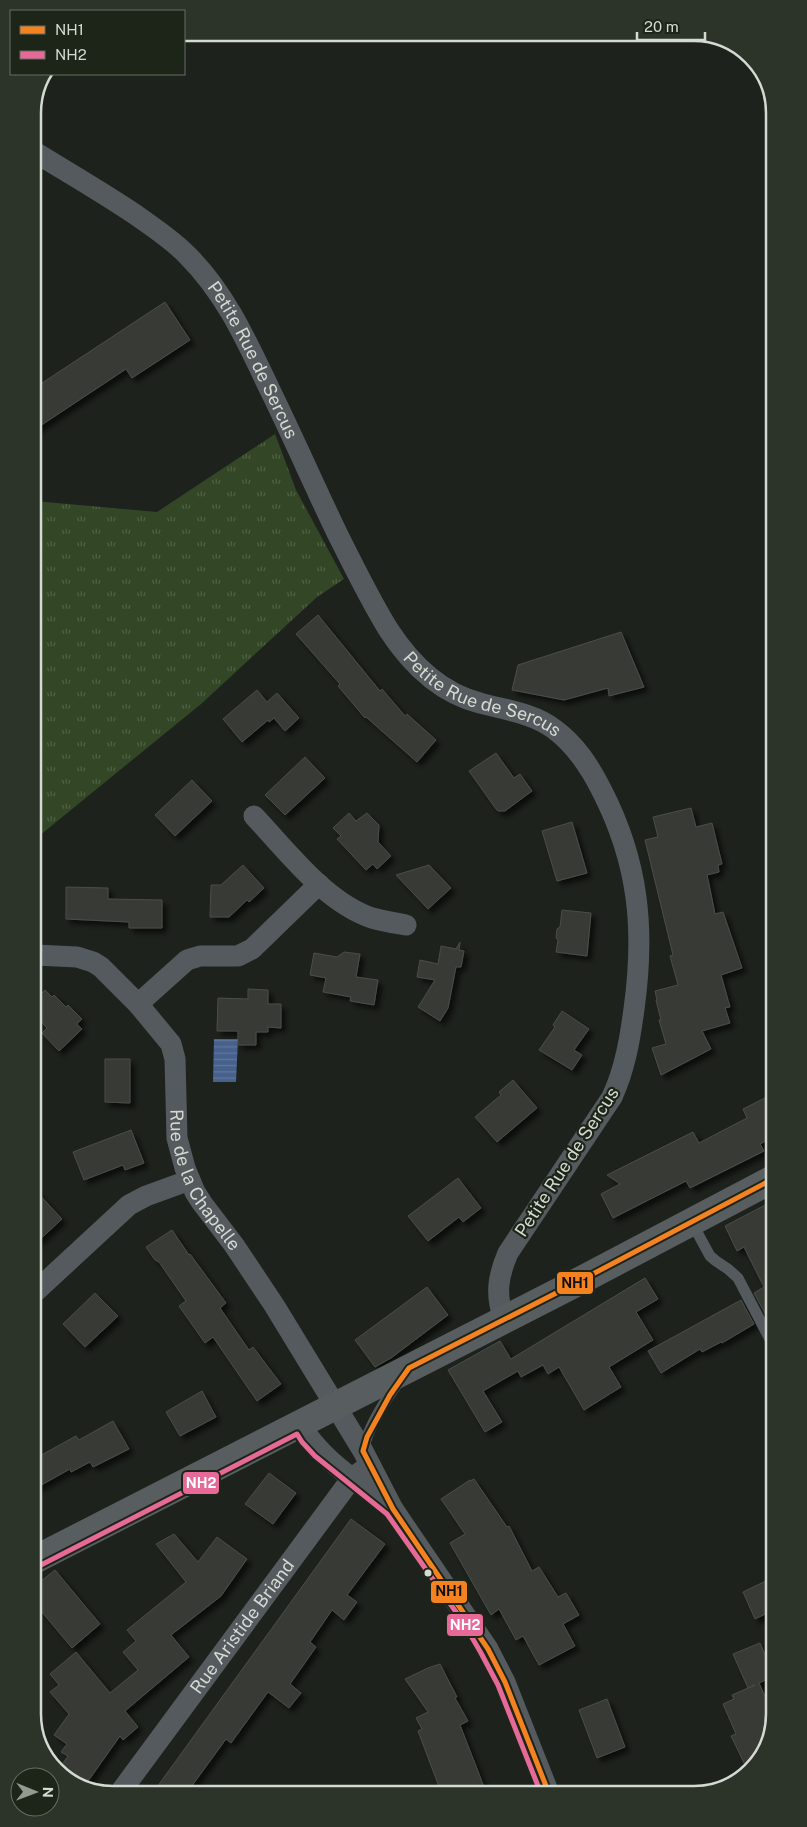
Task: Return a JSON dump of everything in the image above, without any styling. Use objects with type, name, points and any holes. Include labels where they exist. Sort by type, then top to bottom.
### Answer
[{"type":"street","name":"Petite Rue de Sercus","points":[[41,156],[110,198],[165,236],[189,257],[212,282],[243,333],[358,576],[387,628],[422,672],[462,697],[531,717],[553,728],[583,758],[593,773],[610,808],[631,866],[638,905],[640,946],[637,988],[627,1054],[621,1076],[612,1097],[508,1253],[498,1287],[498,1298],[504,1319]]},
{"type":"street","points":[[254,816],[319,884],[346,905],[372,918],[406,925]]},
{"type":"street","points":[[138,1004],[187,960],[200,956],[238,956],[252,949],[319,884]]},
{"type":"street","name":"Rue de la Chapelle","points":[[41,955],[67,955],[86,959],[101,967],[138,1004],[167,1038],[174,1051],[177,1138],[190,1180],[202,1203],[264,1289],[367,1458],[394,1509],[488,1649],[508,1689],[546,1786]]},
{"type":"street","points":[[41,1286],[129,1205],[146,1196],[190,1180]]},
{"type":"street","points":[[41,1556],[570,1286],[766,1182]]},
{"type":"street","name":"Rue de la Chapelle","points":[[300,1424],[308,1438],[320,1451],[352,1478],[394,1509]]},
{"type":"street","name":"Rue Aristide Briand","points":[[125,1786],[367,1458]]},
{"type":"lane","points":[[691,1221],[710,1256],[728,1268],[738,1278],[766,1330]]},
{"type":"lane","points":[[367,1458],[367,1437],[390,1395],[409,1368]]},
{"type":"green space","points":[[275,434],[296,490],[344,579],[317,597],[201,704],[41,834],[41,502],[157,512]]},
{"type":"water","points":[[214,1039],[238,1039],[236,1082],[213,1082]]},
{"type":"building","points":[[165,302],[190,340],[132,378],[126,369],[41,425],[41,384]]},
{"type":"building","points":[[318,615],[380,691],[382,689],[405,716],[407,714],[436,740],[417,762],[365,718],[338,686],[340,684],[296,634]]},
{"type":"building","points":[[621,632],[644,687],[609,696],[608,688],[564,700],[512,690],[518,665]]},
{"type":"building","points":[[257,690],[267,702],[277,693],[299,718],[285,731],[274,718],[269,722],[268,720],[242,742],[223,719]]},
{"type":"building","points":[[496,753],[514,778],[520,774],[532,791],[505,811],[498,811],[496,809],[469,771]]},
{"type":"building","points":[[305,757],[325,778],[285,815],[265,795]]},
{"type":"building","points":[[192,780],[212,801],[175,836],[155,815]]},
{"type":"building","points":[[691,808],[696,827],[712,823],[722,864],[718,865],[719,872],[707,875],[715,914],[723,912],[742,968],[721,975],[730,1007],[725,1008],[730,1023],[702,1031],[711,1049],[661,1075],[652,1048],[666,1044],[659,1020],[661,1020],[655,991],[678,985],[670,956],[673,955],[645,840],[658,837],[653,817]]},
{"type":"building","points":[[349,813],[356,821],[367,813],[379,825],[378,842],[391,856],[377,869],[373,864],[366,870],[337,839],[341,836],[333,828]]},
{"type":"building","points":[[572,822],[587,873],[557,881],[542,831]]},
{"type":"building","points":[[243,865],[264,888],[249,902],[247,900],[229,917],[210,917],[211,885],[221,885]]},
{"type":"building","points":[[429,865],[451,888],[428,909],[396,875]]},
{"type":"building","points":[[66,887],[108,888],[108,899],[162,900],[162,928],[129,928],[129,922],[66,919]]},
{"type":"building","points":[[562,910],[591,913],[587,956],[556,952],[557,929],[560,927]]},
{"type":"building","points":[[460,942],[459,950],[464,951],[461,967],[456,967],[448,1008],[440,1021],[418,1007],[435,980],[417,977],[420,960],[438,964],[441,946],[456,949]]},
{"type":"building","points":[[344,952],[360,954],[356,977],[378,980],[374,1005],[350,1001],[351,997],[323,992],[326,978],[310,975],[314,953],[337,957]]},
{"type":"building","points":[[248,989],[268,990],[268,1004],[281,1004],[281,1028],[268,1027],[268,1032],[256,1032],[256,1045],[238,1045],[238,1031],[217,1031],[218,998],[248,999]]},
{"type":"building","points":[[45,990],[52,997],[54,995],[66,1007],[68,1005],[82,1019],[77,1024],[82,1029],[59,1051],[42,1033],[47,1028],[41,1022],[41,994]]},
{"type":"building","points":[[562,1011],[589,1029],[574,1050],[582,1055],[572,1070],[539,1050],[555,1027],[553,1025]]},
{"type":"building","points":[[105,1059],[130,1059],[130,1103],[105,1102]]},
{"type":"building","points":[[513,1080],[537,1108],[497,1142],[475,1117],[501,1095],[499,1092]]},
{"type":"building","points":[[766,1098],[766,1141],[760,1144],[764,1151],[690,1188],[686,1181],[613,1218],[601,1194],[620,1184],[607,1175],[693,1132],[699,1143],[747,1118],[743,1109]]},
{"type":"building","points":[[131,1130],[144,1163],[125,1170],[123,1165],[84,1180],[73,1152]]},
{"type":"building","points":[[458,1178],[481,1208],[463,1222],[459,1217],[428,1241],[408,1216]]},
{"type":"building","points":[[41,1196],[62,1219],[41,1238]]},
{"type":"building","points":[[766,1205],[766,1315],[754,1293],[764,1287],[744,1247],[737,1251],[725,1226]]},
{"type":"building","points":[[172,1230],[226,1303],[220,1308],[249,1350],[253,1347],[281,1384],[257,1401],[213,1337],[205,1343],[179,1306],[186,1301],[159,1262],[155,1260],[146,1247]]},
{"type":"building","points":[[645,1278],[658,1299],[636,1312],[653,1340],[609,1367],[621,1387],[584,1410],[559,1367],[548,1374],[543,1365],[521,1377],[518,1371],[483,1391],[502,1422],[485,1432],[448,1370],[500,1341],[511,1359]]},
{"type":"building","points":[[427,1287],[448,1315],[391,1358],[375,1367],[355,1340]]},
{"type":"building","points":[[95,1293],[118,1316],[85,1347],[63,1324]]},
{"type":"building","points":[[741,1300],[754,1324],[722,1343],[702,1352],[700,1349],[661,1373],[648,1351]]},
{"type":"building","points":[[202,1391],[216,1417],[180,1436],[166,1412]]},
{"type":"building","points":[[113,1421],[129,1449],[93,1467],[90,1462],[71,1472],[70,1469],[41,1485],[41,1455],[76,1436],[79,1440]]},
{"type":"building","points":[[269,1473],[296,1493],[273,1524],[245,1504]]},
{"type":"building","points":[[474,1479],[507,1527],[509,1526],[532,1571],[539,1567],[558,1597],[566,1593],[579,1615],[563,1624],[575,1646],[539,1665],[523,1636],[516,1640],[499,1609],[491,1615],[450,1543],[465,1534],[441,1499]]},
{"type":"building","points":[[351,1519],[385,1544],[347,1595],[357,1602],[344,1620],[332,1610],[310,1642],[316,1647],[290,1684],[301,1693],[289,1708],[268,1692],[231,1743],[226,1739],[192,1786],[158,1786]]},
{"type":"building","points":[[174,1534],[198,1562],[217,1537],[247,1559],[221,1596],[171,1635],[189,1657],[125,1711],[138,1727],[123,1740],[120,1736],[88,1781],[77,1776],[62,1765],[68,1756],[61,1752],[67,1744],[54,1735],[69,1714],[50,1692],[59,1685],[50,1674],[76,1652],[110,1693],[138,1670],[123,1652],[136,1641],[127,1630],[186,1582],[156,1544]]},
{"type":"building","points":[[55,1570],[100,1624],[72,1648],[41,1611],[41,1581]]},
{"type":"building","points":[[766,1581],[766,1614],[755,1619],[743,1592]]},
{"type":"building","points":[[760,1643],[766,1657],[766,1680],[759,1683],[766,1698],[765,1723],[754,1754],[745,1765],[731,1736],[736,1734],[723,1704],[734,1699],[732,1695],[755,1685],[748,1688],[733,1654]]},
{"type":"building","points":[[440,1664],[457,1697],[455,1698],[468,1721],[460,1725],[484,1786],[439,1786],[418,1731],[422,1729],[416,1718],[428,1712],[405,1679]]},
{"type":"building","points":[[607,1699],[625,1747],[597,1758],[579,1710]]},
{"type":"transit line","name":"NH1","points":[[546,1786],[505,1682],[488,1649],[393,1509],[363,1451],[367,1437],[390,1395],[409,1368],[766,1183]]},
{"type":"transit line","name":"NH2","points":[[41,1565],[297,1434],[315,1456],[387,1514],[463,1622],[498,1685],[538,1786]]}]
